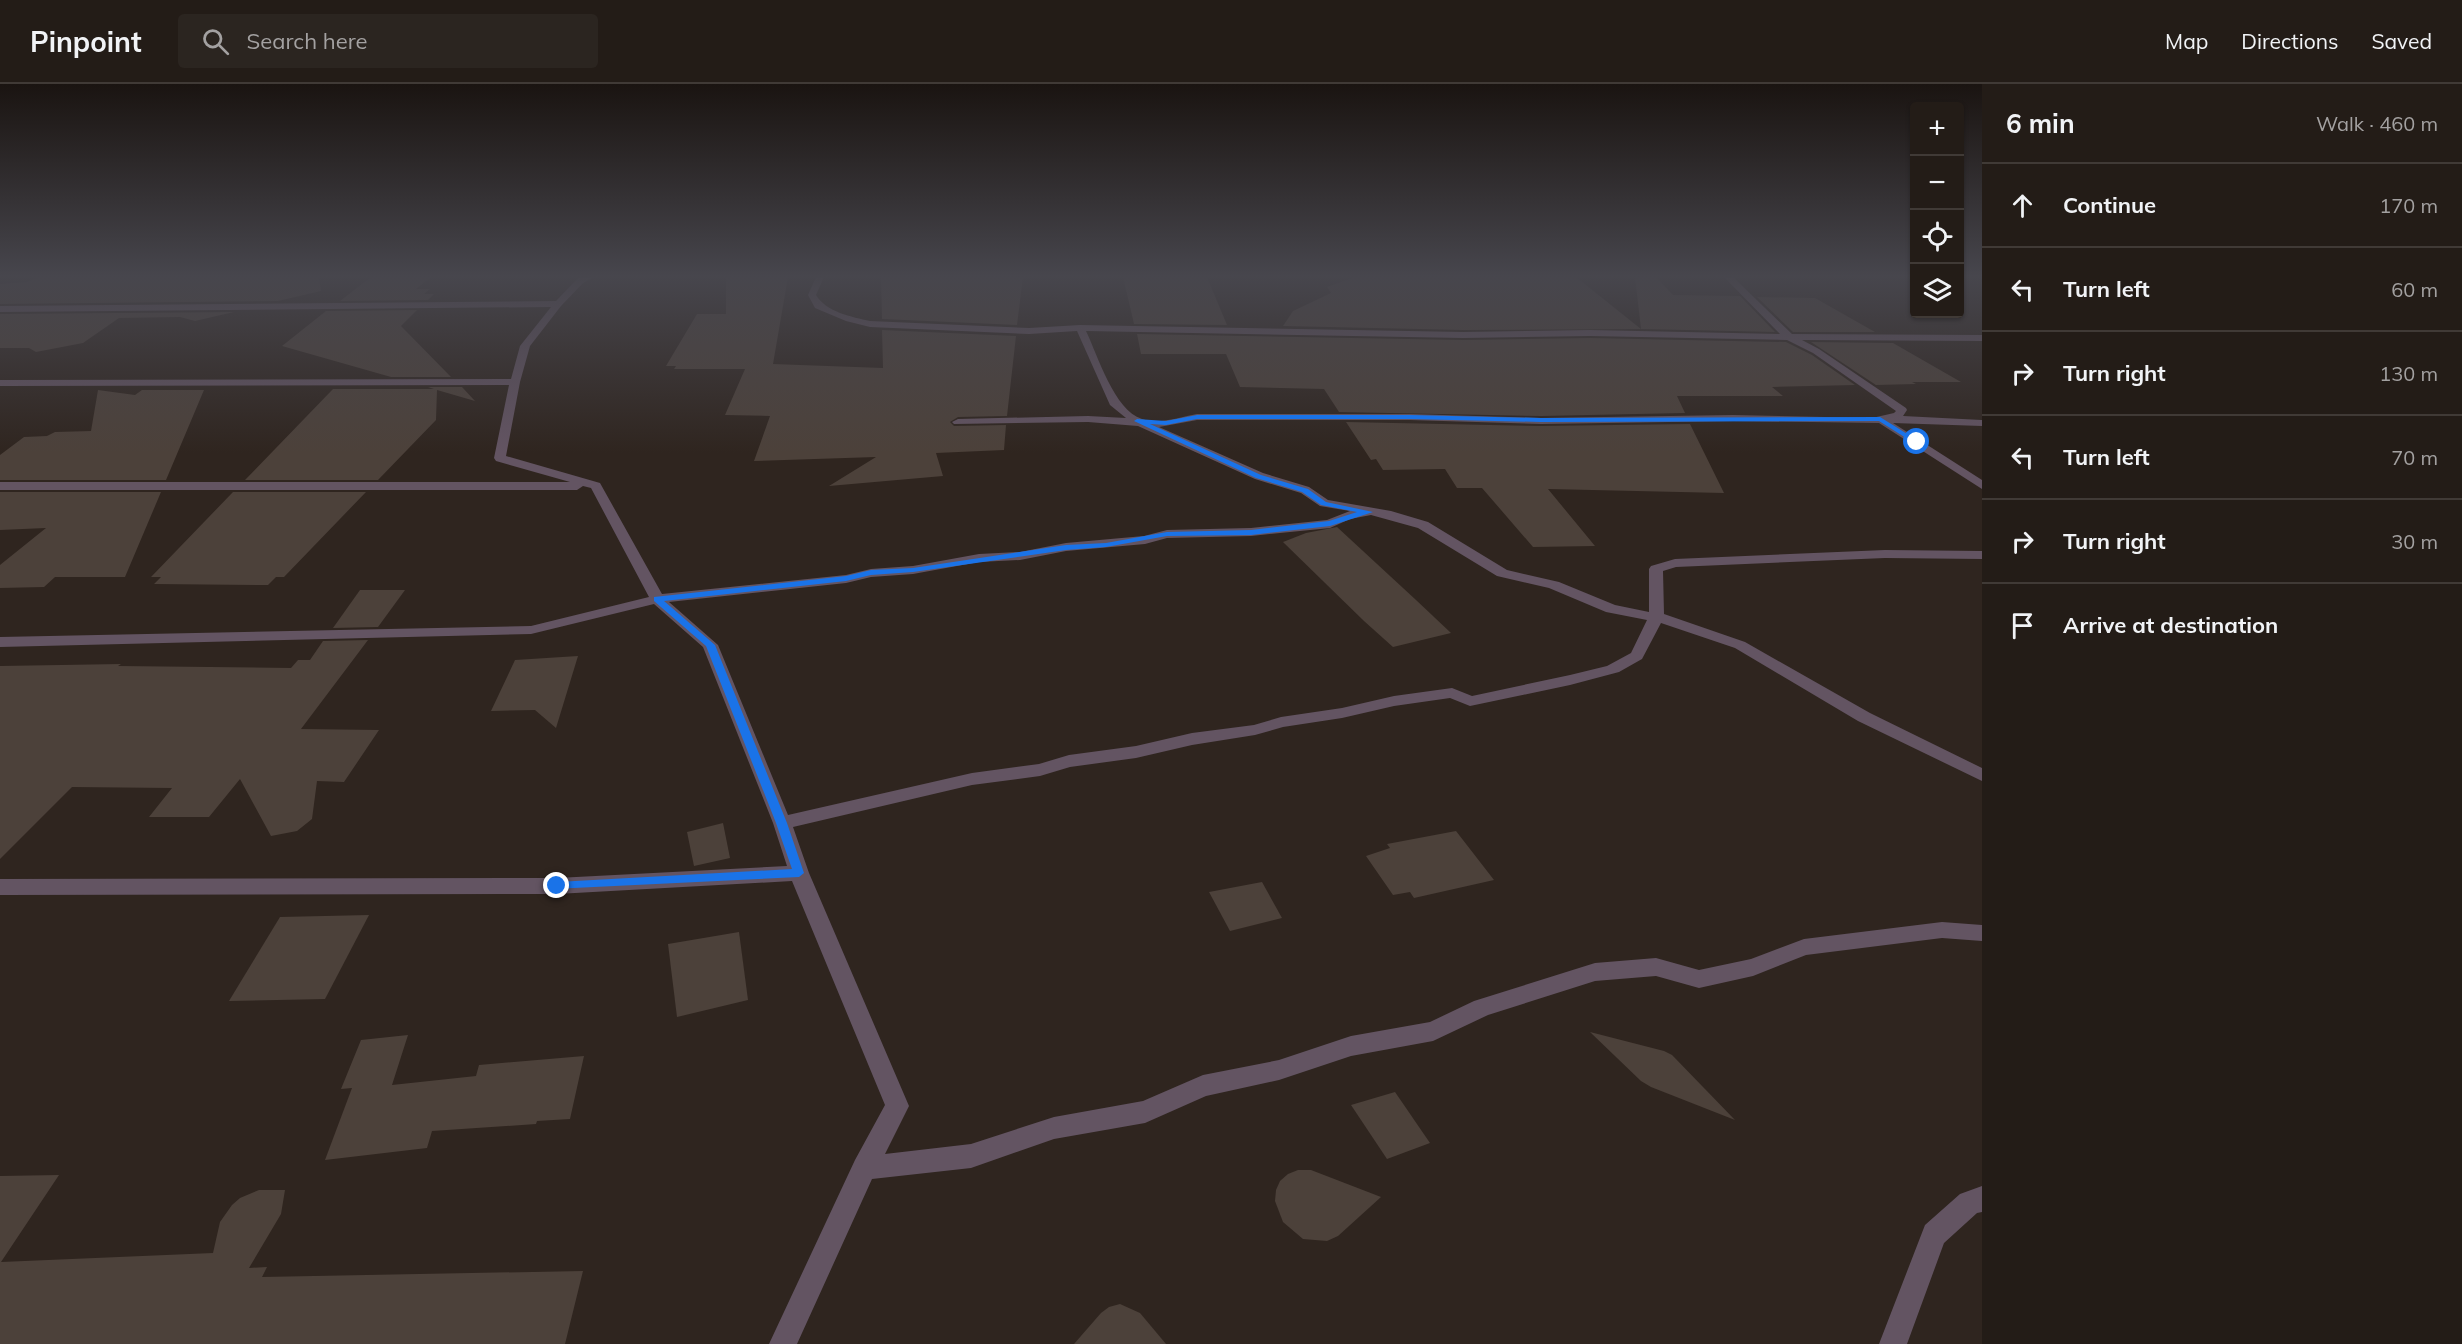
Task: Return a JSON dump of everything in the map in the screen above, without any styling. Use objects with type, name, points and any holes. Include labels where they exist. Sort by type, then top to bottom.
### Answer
[{"type":"street","points":[[533,336],[525,346],[515,382],[500,458],[596,486],[657,599],[710,645],[782,823],[799,873],[897,1106],[864,1168],[783,1344]]},
{"type":"street","points":[[1084,336],[1115,405],[1137,421],[1259,476],[1305,490],[1324,503],[1423,525],[1502,573],[1554,585],[1611,609],[1670,620],[1740,645],[1864,717],[1982,775]]},
{"type":"street","points":[[1729,336],[1982,338]]},
{"type":"street","points":[[1789,337],[1816,351],[1902,410],[1898,416],[1880,419]]},
{"type":"street","points":[[0,383],[515,382]]},
{"type":"street","points":[[958,422],[1088,419],[1166,423],[1197,417],[1410,417],[1541,420],[1880,419],[1982,423]]},
{"type":"street","points":[[1880,419],[1982,485]]},
{"type":"street","points":[[0,486],[596,486]]},
{"type":"street","points":[[0,642],[531,630],[657,599],[846,579],[871,573],[913,570],[1066,547],[1106,545],[1167,534],[1251,532],[1330,524],[1346,516],[1369,512]]},
{"type":"street","points":[[782,823],[878,799],[972,779],[1040,770],[1069,761],[1136,752],[1192,739],[1255,730],[1281,722],[1342,713],[1394,701],[1452,693],[1470,701],[1570,681],[1613,669],[1637,656],[1656,617],[1658,597],[1656,569],[1675,563],[1885,554],[1982,555]]},
{"type":"street","points":[[0,887],[557,886],[799,873]]},
{"type":"street","points":[[864,1168],[971,1156],[1054,1128],[1145,1112],[1203,1086],[1279,1070],[1351,1046],[1433,1031],[1482,1008],[1595,972],[1656,967],[1699,979],[1753,967],[1804,947],[1942,930],[1982,933]]},
{"type":"street","points":[[1893,1344],[1934,1234],[1969,1203],[1982,1199]]},
{"type":"building","points":[[0,336],[93,336],[83,343],[36,352],[29,348],[0,348]]},
{"type":"building","points":[[295,336],[411,336],[451,377],[391,377],[282,346]]},
{"type":"building","points":[[684,336],[778,336],[773,364],[883,368],[882,336],[1016,336],[1007,416],[958,417],[950,422],[954,426],[1006,425],[1004,450],[936,453],[943,476],[829,486],[876,457],[754,461],[770,416],[725,415],[745,369],[674,369],[676,366],[666,366]]},
{"type":"building","points":[[1137,336],[1463,340],[1590,338],[1786,342],[1812,355],[1855,385],[1772,387],[1783,396],[1677,396],[1685,413],[1541,416],[1339,412],[1324,389],[1240,387],[1226,354],[1141,354]]},
{"type":"building","points":[[1811,342],[1893,343],[1961,382],[1876,385]]},
{"type":"building","points":[[428,387],[462,387],[475,401],[437,390],[436,420],[378,480],[245,480],[333,389],[434,389]]},
{"type":"building","points":[[98,390],[135,395],[142,390],[204,390],[166,480],[0,480],[0,455],[24,437],[47,436],[55,432],[91,431]]},
{"type":"building","points":[[1346,422],[1541,426],[1690,424],[1724,493],[1548,489],[1595,546],[1533,547],[1482,488],[1457,488],[1445,469],[1383,470],[1376,459],[1371,460]]},
{"type":"building","points":[[0,492],[161,492],[125,577],[55,577],[44,587],[0,588],[0,565],[46,528],[0,530]]},
{"type":"building","points":[[233,492],[366,492],[284,577],[276,577],[268,585],[154,584],[161,577],[151,577]]},
{"type":"building","points":[[1337,527],[1451,633],[1393,647],[1283,542],[1306,533]]},
{"type":"building","points":[[360,590],[405,590],[378,627],[333,628]]},
{"type":"building","points":[[368,640],[301,729],[379,730],[344,782],[317,781],[312,819],[297,831],[271,836],[240,779],[209,817],[149,817],[172,788],[72,787],[0,859],[0,666],[121,664],[118,666],[291,668],[298,660],[310,660],[323,641]]},
{"type":"building","points":[[578,656],[556,728],[535,710],[491,711],[515,660]]},
{"type":"building","points":[[723,823],[730,858],[694,866],[687,832]]},
{"type":"building","points":[[1456,831],[1494,880],[1414,898],[1410,892],[1393,895],[1366,856],[1390,848],[1387,844]]},
{"type":"building","points":[[1262,882],[1282,918],[1230,931],[1209,892]]},
{"type":"building","points":[[369,915],[325,999],[229,1001],[280,917]]},
{"type":"building","points":[[739,932],[748,1000],[677,1017],[668,944]]},
{"type":"building","points":[[1590,1032],[1672,1055],[1735,1120],[1641,1081]]},
{"type":"building","points":[[408,1035],[392,1085],[476,1076],[479,1065],[584,1056],[570,1119],[537,1121],[536,1124],[432,1131],[427,1148],[325,1160],[352,1088],[341,1089],[361,1040]]},
{"type":"building","points":[[1395,1092],[1430,1143],[1387,1159],[1351,1105]]},
{"type":"building","points":[[1298,1170],[1311,1170],[1381,1197],[1338,1236],[1327,1241],[1303,1239],[1283,1222],[1275,1201],[1280,1181],[1288,1174]]},
{"type":"building","points":[[59,1175],[1,1262],[213,1253],[220,1222],[240,1198],[259,1190],[285,1190],[281,1214],[249,1268],[267,1267],[262,1277],[583,1271],[565,1344],[0,1344],[0,1176]]},
{"type":"building","points":[[1120,1304],[1140,1313],[1166,1344],[1074,1344],[1101,1313],[1109,1307]]},
{"type":"route","points":[[557,886],[799,873],[782,823],[710,645],[657,599],[846,579],[871,573],[955,564],[979,558],[1020,556],[1066,547],[1145,540],[1167,534],[1206,531],[1251,532],[1330,524],[1346,516],[1369,512],[1324,503],[1305,490],[1259,476],[1137,421],[1166,423],[1197,417],[1410,417],[1541,420],[1880,419],[1917,442]]}]
